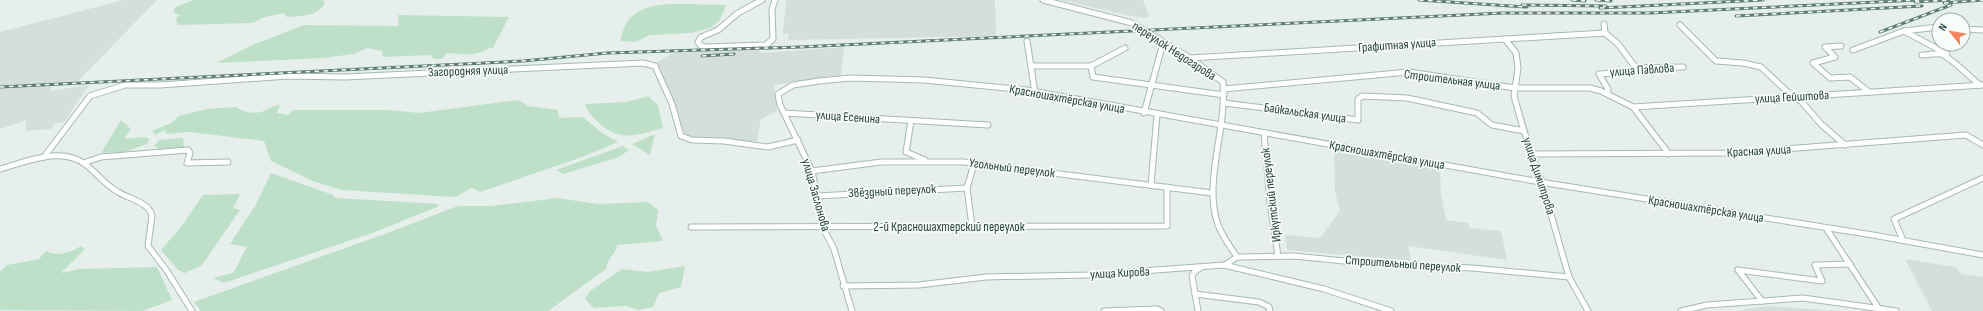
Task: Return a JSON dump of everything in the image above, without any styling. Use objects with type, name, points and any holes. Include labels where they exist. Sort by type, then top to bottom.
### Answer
[{"type":"street","points":[[762,0],[738,13],[718,30],[701,37],[698,42],[701,46],[707,47],[766,46],[773,39],[772,10],[775,0]]},
{"type":"street","name":"переулок Недогарова","points":[[1043,0],[1124,20],[1190,58],[1223,82],[1224,103],[1212,193],[1217,222],[1237,257]]},
{"type":"street","points":[[1604,24],[1605,33],[1618,44],[1636,68]]},
{"type":"street","points":[[1680,25],[1716,61],[1751,64],[1761,67],[1793,97],[1800,101],[1821,124],[1844,145]]},
{"type":"street","points":[[1854,50],[1904,31],[1931,28]]},
{"type":"street","points":[[1971,29],[1983,30]]},
{"type":"street","name":"улица Гейштова","points":[[1904,31],[1922,42],[1944,51],[1959,68],[1982,85]]},
{"type":"street","name":"Графитная улица","points":[[1190,58],[1605,33]]},
{"type":"street","name":"улица Димитрова","points":[[1505,39],[1516,54],[1518,68],[1514,96],[1524,131],[1542,182],[1569,277],[1588,311]]},
{"type":"street","points":[[1027,41],[1035,93]]},
{"type":"street","points":[[1144,113],[1164,43]]},
{"type":"street","points":[[1841,46],[1825,47],[1835,57],[1813,63],[1830,78],[1850,77],[1869,92]]},
{"type":"street","points":[[1032,66],[1091,66],[1125,48]]},
{"type":"street","points":[[1922,55],[1942,54],[1949,56]]},
{"type":"street","name":"Загородняя улица","points":[[44,157],[50,147],[90,96],[125,85],[160,85],[288,76],[345,77],[643,63],[655,66],[672,104],[681,136],[692,140],[724,141],[768,147],[798,140]]},
{"type":"street","name":"Строительная улица","points":[[1091,66],[1093,77],[1152,86],[1224,92],[1409,72],[1515,88],[1590,88],[1607,93]]},
{"type":"street","name":"улица Павлова","points":[[1607,93],[1608,89],[1599,74],[1634,72],[1636,68],[1683,67]]},
{"type":"street","name":"Красношахтёрская улица","points":[[788,86],[800,83],[868,78],[957,84],[1035,93],[1542,182],[1826,228],[1902,238],[1983,255]]},
{"type":"street","name":"улица Гейштова","points":[[1607,93],[1620,102],[1633,107],[1982,85]]},
{"type":"street","name":"улица Заслонова","points":[[788,86],[778,94],[780,106],[812,171],[823,228],[834,249],[843,286],[852,311]]},
{"type":"street","name":"Байкальская улица","points":[[1224,103],[1358,120],[1358,99],[1362,96],[1407,98],[1477,112],[1483,122],[1492,126],[1524,131]]},
{"type":"street","points":[[1633,107],[1669,154]]},
{"type":"street","name":"улица Есенина","points":[[784,114],[911,121]]},
{"type":"street","points":[[1151,185],[1153,167],[1153,134],[1157,115]]},
{"type":"street","points":[[928,162],[906,152],[911,121],[988,126]]},
{"type":"street","name":"Иркутский переулок","points":[[1264,133],[1270,203],[1278,256]]},
{"type":"street","name":"Красная улица","points":[[1532,154],[1731,153],[1966,135],[1983,145]]},
{"type":"street","points":[[83,163],[101,156],[188,150],[190,153],[187,164],[228,162]]},
{"type":"street","points":[[0,169],[44,157],[68,157],[83,163],[102,182],[150,210],[153,216],[147,240],[149,248],[163,265],[184,302],[192,311]]},
{"type":"street","name":"Угольный переулок","points":[[812,171],[881,162],[974,164],[1212,193]]},
{"type":"street","points":[[972,226],[969,196],[966,188],[974,164]]},
{"type":"street","points":[[1902,238],[1894,219],[1983,178]]},
{"type":"street","name":"2-й Красношахтерский переулок","points":[[691,227],[823,228],[1167,226],[1167,187]]},
{"type":"street","name":"Звёздный переулок","points":[[817,196],[966,188]]},
{"type":"street","points":[[1826,228],[1879,309]]},
{"type":"street","name":"Строительный переулок","points":[[1237,257],[1278,256],[1321,258],[1428,267],[1472,268],[1569,277]]},
{"type":"street","points":[[1224,265],[1232,262],[1237,257]]},
{"type":"street","points":[[1762,300],[1738,270],[1822,281],[1815,265],[1850,264]]},
{"type":"street","name":"улица Кирова","points":[[843,286],[919,285],[986,277],[1087,275],[1186,270],[1224,265],[1324,290],[1391,311]]},
{"type":"street","points":[[1198,311],[1192,276],[1195,271],[1202,267]]},
{"type":"street","points":[[1195,294],[1259,302],[1269,307],[1270,311]]},
{"type":"street","points":[[1681,311],[1707,305],[1803,298],[1896,311]]},
{"type":"street","points":[[1374,305],[1378,311]]},
{"type":"street","points":[[1104,311],[1157,309],[1161,311]]},
{"type":"shaded area","points":[[124,0],[157,0],[77,82],[53,84],[49,91],[89,85],[64,122],[56,123],[51,129],[26,131],[26,120],[0,129],[0,32]]},
{"type":"shaded area","points":[[786,0],[995,0],[996,36],[788,40],[789,34],[783,34]]},
{"type":"shaded area","points":[[1060,0],[1143,0],[1149,16],[1145,18],[1131,16]]},
{"type":"shaded area","points":[[844,47],[841,77],[774,85],[777,111],[761,119],[757,142],[694,137],[687,135],[682,130],[675,104],[657,63],[670,54],[700,50],[759,49],[761,53]]},
{"type":"shaded area","points":[[1334,149],[1440,169],[1441,193],[1446,220],[1468,223],[1470,228],[1501,231],[1507,260],[1408,246],[1411,261],[1287,250],[1285,235],[1320,238],[1340,211],[1335,191]]},
{"type":"shaded area","points":[[1905,259],[1956,267],[1961,274],[1983,277],[1983,311],[1932,311]]},
{"type":"shaded area","points":[[1768,306],[1834,311],[1745,311],[1744,309]]},
{"type":"green space","points":[[193,0],[322,0],[325,2],[318,11],[303,16],[287,17],[284,13],[265,17],[252,23],[178,25],[176,18],[180,15],[174,13],[174,8]]},
{"type":"green space","points":[[689,4],[726,5],[720,20],[710,28],[691,33],[650,35],[635,42],[620,41],[626,24],[638,12],[654,6]]},
{"type":"green space","points":[[398,15],[509,17],[493,48],[489,48],[474,54],[447,53],[442,59],[434,59],[430,55],[383,57],[382,51],[367,48],[354,54],[323,58],[216,63],[255,44],[304,25],[399,26]]},
{"type":"green space","points":[[648,96],[658,105],[663,128],[638,135],[623,135],[608,130],[593,117],[585,104],[627,102]]},
{"type":"green space","points":[[518,100],[528,106],[558,110],[559,118],[583,117],[601,132],[618,142],[582,157],[480,192],[472,188],[455,197],[342,190],[315,182],[271,161],[264,141],[189,132],[167,134],[165,130],[155,135],[152,131],[171,123],[179,116],[207,109],[236,107],[251,113],[255,113],[280,105],[277,113],[288,115],[294,110],[390,110],[419,113]]},
{"type":"green space","points":[[121,120],[131,129],[124,139],[144,137],[149,139],[147,144],[124,152],[101,153]]},
{"type":"green space","points":[[655,134],[650,155],[632,144]]},
{"type":"green space","points":[[183,138],[184,147],[159,149],[154,146],[159,140]]},
{"type":"green space","points":[[623,146],[629,150],[619,157],[563,174],[556,170]]},
{"type":"green space","points":[[271,173],[333,195],[335,198],[439,204],[437,207],[375,232],[224,283],[213,278],[233,273],[247,247],[230,244],[255,206]]},
{"type":"green space","points":[[240,194],[233,208],[240,210],[202,265],[185,273],[178,270],[161,250],[181,227],[203,195]]},
{"type":"green space","points":[[558,198],[598,204],[648,202],[658,210],[656,225],[663,241],[617,245],[615,252],[608,261],[606,269],[548,311],[201,311],[194,302],[458,206],[491,206]]},
{"type":"green space","points":[[81,246],[85,249],[61,273],[79,269],[157,267],[172,300],[142,311],[0,310],[0,272],[7,265],[39,259],[46,251],[60,254],[72,251]]},
{"type":"green space","points":[[685,266],[681,287],[659,293],[653,307],[638,310],[625,306],[594,308],[585,299],[590,291],[622,269],[648,272]]},
{"type":"railway","points":[[1419,0],[1527,7]]},
{"type":"railway","points":[[1572,0],[1585,1]]},
{"type":"railway","points":[[1596,0],[1611,1]]},
{"type":"railway","points":[[1600,8],[1763,0]]},
{"type":"railway","points":[[0,87],[523,61],[607,53],[800,47],[1503,13],[1650,13],[1919,0]]},
{"type":"railway","points":[[1915,2],[1949,0]]},
{"type":"railway","points":[[1944,3],[1983,0]]},
{"type":"railway","points":[[1522,5],[1606,6]]},
{"type":"railway","points":[[1880,32],[1951,5]]},
{"type":"railway","points":[[1736,16],[1922,6]]},
{"type":"railway","points":[[702,56],[734,54]]}]
